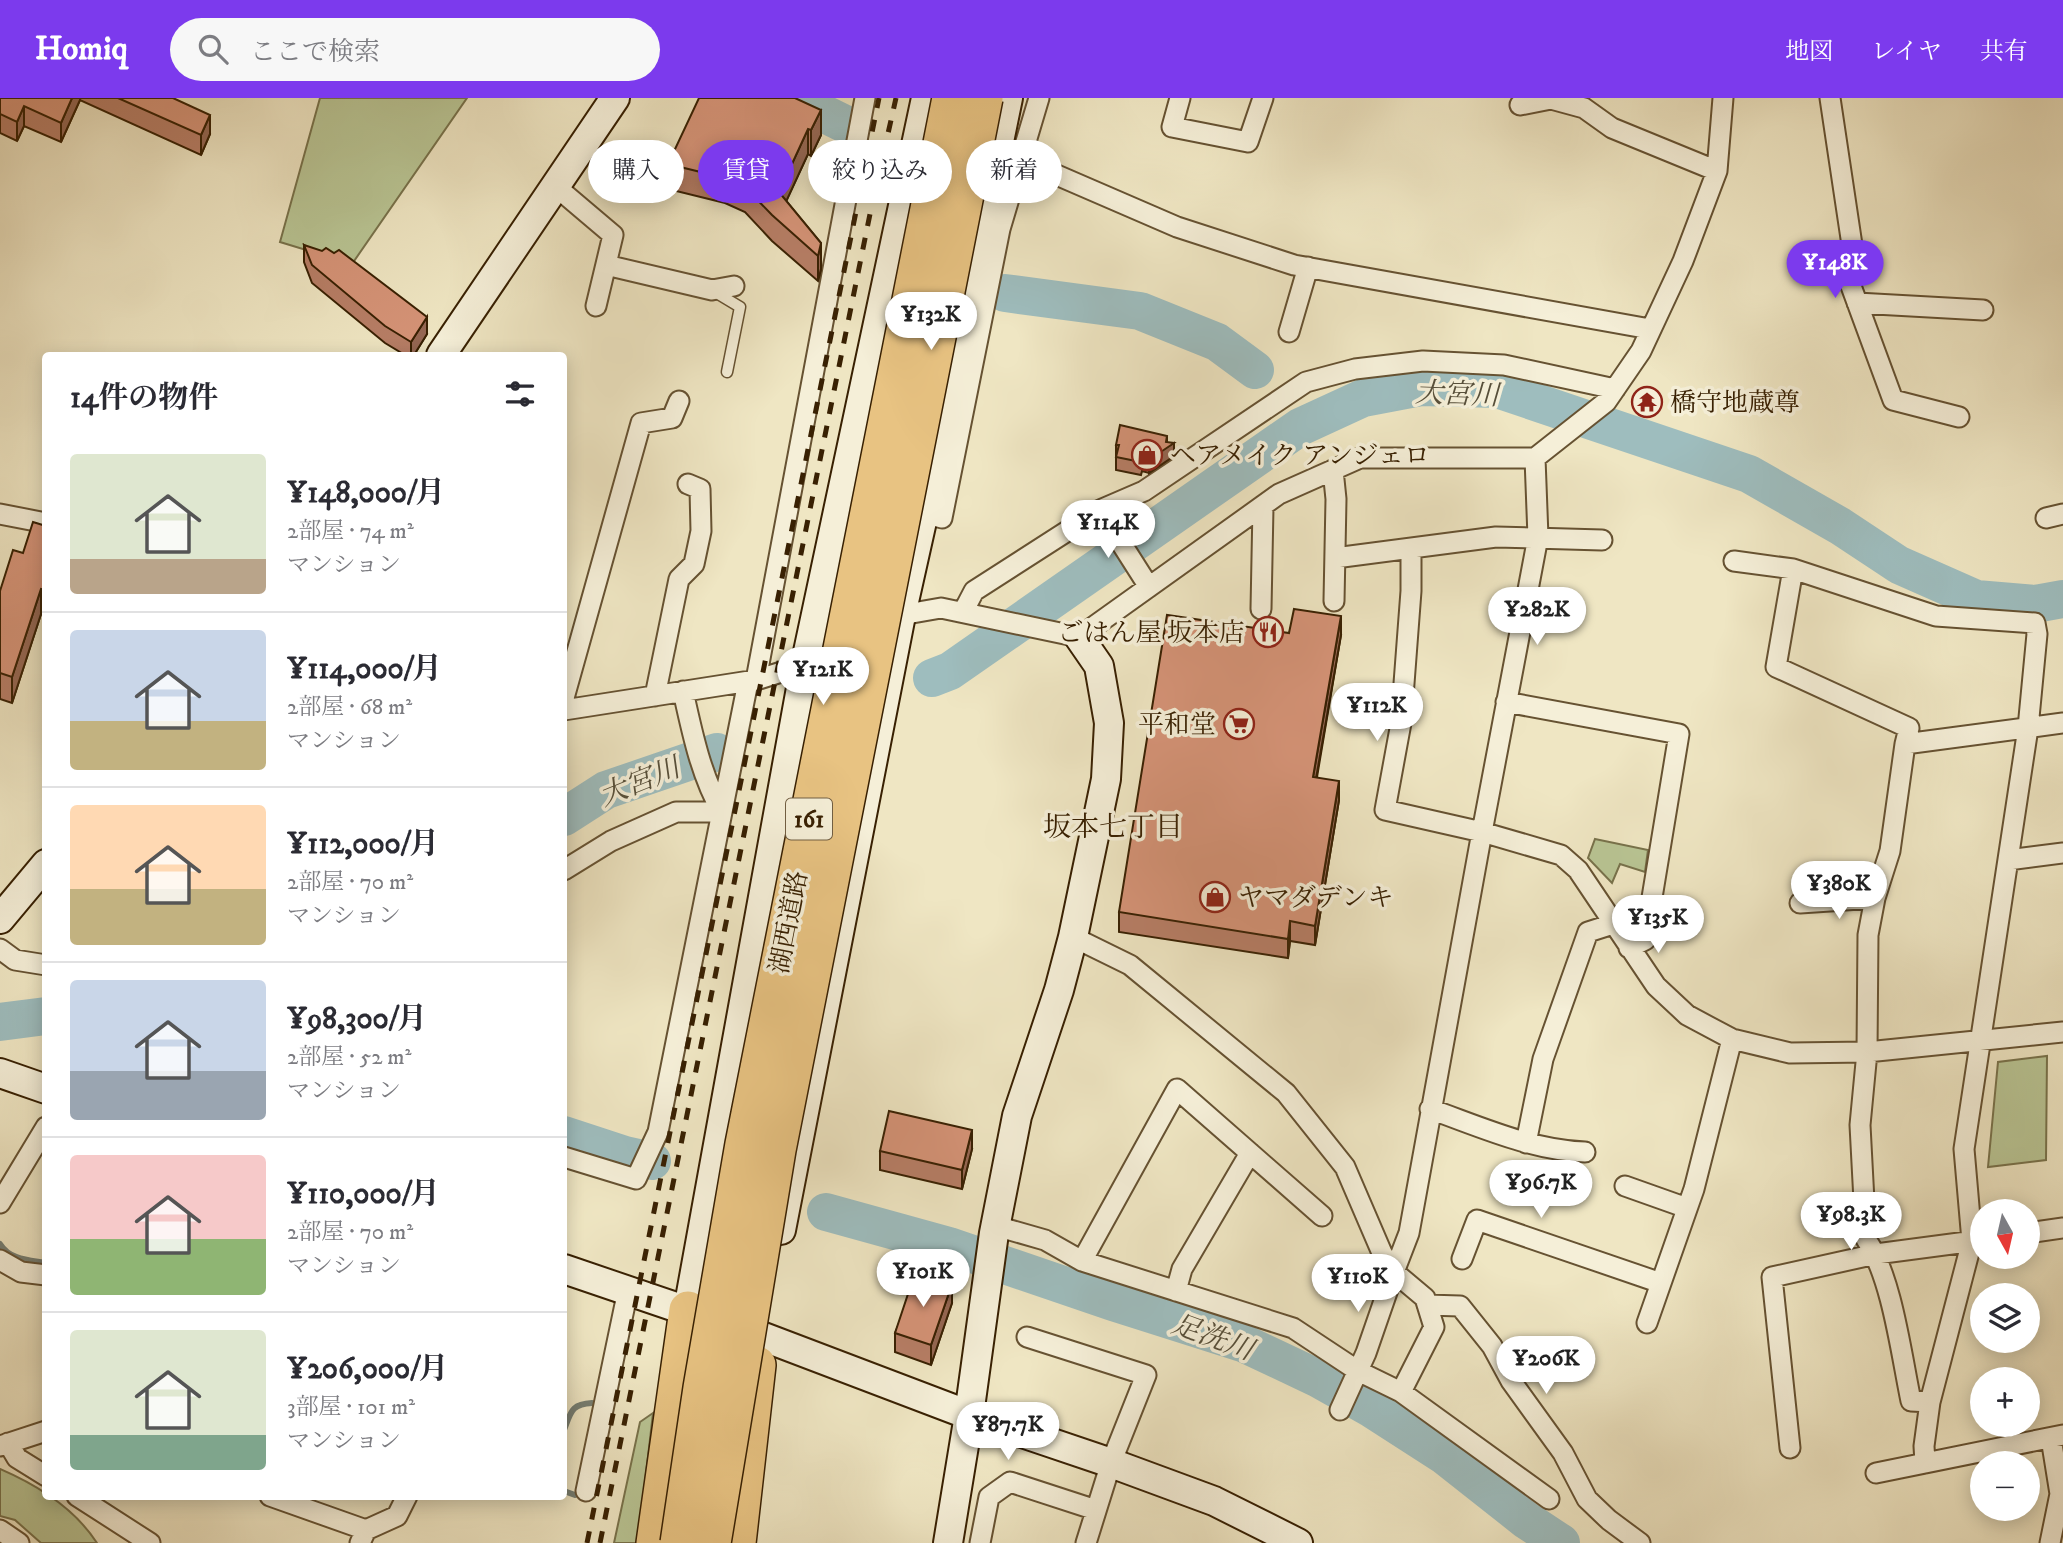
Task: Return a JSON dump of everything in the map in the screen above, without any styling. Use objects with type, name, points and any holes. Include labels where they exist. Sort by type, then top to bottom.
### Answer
[{"type":"highway","name":"湖西道路","points":[[679,1543],[702,1388],[744,1144],[951,98]]},
{"type":"highway","name":"湖西道路","points":[[712,1543],[777,1150],[984,98]]},
{"type":"highway","points":[[655,1543],[688,1310]]},
{"type":"highway","points":[[737,1543],[761,1336]]},
{"type":"street","points":[[443,352],[615,98]]},
{"type":"street","points":[[567,1158],[636,1179],[658,1132],[722,812],[752,681],[865,98]]},
{"type":"street","points":[[688,1310],[805,666],[926,98]]},
{"type":"street","points":[[761,1336],[901,615],[939,445],[974,310],[991,226],[1008,98]]},
{"type":"street","points":[[1027,140],[1039,98]]},
{"type":"street","points":[[1180,98],[1172,127],[1248,142],[1263,98]]},
{"type":"street","points":[[1071,635],[1148,587],[1279,494],[1360,458],[1535,458],[1610,396],[1641,351],[1683,261],[1717,171],[1723,98]]},
{"type":"street","points":[[1830,98],[1852,245],[1851,286],[1893,400],[1959,417]]},
{"type":"street","points":[[1520,105],[1551,99],[1585,103],[1612,128],[1717,171]]},
{"type":"street","points":[[1062,177],[1177,227],[1294,265],[1650,328]]},
{"type":"street","points":[[555,185],[613,235],[596,306]]},
{"type":"street","points":[[991,226],[1002,203]]},
{"type":"street","points":[[606,265],[712,290],[734,286]]},
{"type":"street","points":[[1289,332],[1308,267]]},
{"type":"street","points":[[1857,303],[1983,310]]},
{"type":"street","points":[[964,612],[974,591],[1101,511],[1144,491],[1306,382],[1355,369],[1423,361],[1504,365],[1610,396]]},
{"type":"street","points":[[567,687],[641,424],[672,418],[679,401]]},
{"type":"street","points":[[1340,1410],[1356,1375],[1409,1233],[1538,537],[1535,458]]},
{"type":"street","points":[[1333,470],[1336,499],[1334,601]]},
{"type":"street","points":[[655,696],[679,579],[694,564],[701,531],[700,489],[688,484]]},
{"type":"street","points":[[1261,609],[1263,507]]},
{"type":"street","points":[[1101,511],[1148,587]]},
{"type":"street","points":[[0,514],[42,522]]},
{"type":"street","points":[[1335,558],[1496,537],[1602,540]]},
{"type":"street","points":[[1411,548],[1411,591],[1401,723],[1385,810],[1482,832],[1561,855],[1578,870],[1656,986],[1687,1015],[1732,1039],[1790,1054],[1867,1052],[2063,1032]]},
{"type":"street","points":[[1734,561],[1793,569],[1937,616],[2035,623],[2037,634],[2028,728],[1964,1149],[1971,1199]]},
{"type":"street","points":[[1793,569],[1776,667],[1909,728],[1890,851],[1875,898],[1868,935],[1867,1052],[1860,1125],[1866,1239],[1876,1254],[1886,1282],[1911,1401],[1930,1402]]},
{"type":"street","points":[[567,710],[752,681],[805,666],[901,615],[942,608],[1071,635],[1099,666],[1109,723],[1106,779],[1073,937],[1059,990],[1017,1116],[986,1285],[969,1415],[948,1543]]},
{"type":"street","points":[[683,691],[692,731],[712,794],[722,812]]},
{"type":"street","points":[[1506,702],[1679,734],[1645,940],[1629,948]]},
{"type":"street","points":[[1905,744],[2063,723]]},
{"type":"street","points":[[567,868],[611,841],[676,812],[722,812]]},
{"type":"street","points":[[2008,860],[2063,853]]},
{"type":"street","points":[[0,919],[42,869]]},
{"type":"street","points":[[1800,903],[1875,898]]},
{"type":"street","points":[[1526,1143],[1543,1059],[1588,932],[1613,924]]},
{"type":"street","points":[[1073,937],[1130,965],[1286,1093],[1345,1167],[1382,1253],[1394,1272],[1425,1298],[1434,1327],[1401,1392]]},
{"type":"street","points":[[0,949],[15,960],[42,964]]},
{"type":"street","points":[[1647,1323],[1687,1208],[1732,1039]]},
{"type":"street","points":[[0,1073],[42,1088]]},
{"type":"street","points":[[1082,1261],[1177,1089],[1322,1216]]},
{"type":"street","points":[[1430,1109],[1526,1143],[1559,1151],[1585,1152]]},
{"type":"street","points":[[0,1203],[42,1134]]},
{"type":"street","points":[[1176,1291],[1181,1269],[1250,1153]]},
{"type":"street","points":[[1625,1186],[1687,1208]]},
{"type":"street","points":[[1462,1259],[1477,1220],[1661,1283]]},
{"type":"street","points":[[2040,1231],[2063,1228]]},
{"type":"street","points":[[995,1230],[1045,1240],[1082,1261],[1293,1328],[1356,1375],[1401,1392],[1549,1499]]},
{"type":"street","points":[[1790,1448],[1772,1277],[1876,1254],[1970,1241]]},
{"type":"street","points":[[0,1260],[21,1272],[42,1275]]},
{"type":"street","points":[[1925,1463],[1924,1446],[1930,1402],[1970,1264]]},
{"type":"street","points":[[567,1270],[761,1336],[969,1415],[1111,1462],[1214,1501],[1298,1543]]},
{"type":"street","points":[[586,1491],[628,1290]]},
{"type":"street","points":[[1427,1305],[1460,1306],[1492,1346],[1511,1381],[1563,1453],[1587,1499],[1609,1520],[1640,1543]]},
{"type":"street","points":[[1027,1337],[1146,1375],[1111,1462],[1086,1543]]},
{"type":"street","points":[[42,1432],[4,1445],[17,1458],[42,1474]]},
{"type":"street","points":[[1876,1473],[2057,1437],[2060,1494],[2050,1543]]},
{"type":"street","points":[[980,1543],[989,1497],[1010,1482],[1097,1510]]},
{"type":"street","points":[[83,1500],[150,1543]]},
{"type":"street","points":[[279,1500],[363,1537],[397,1516],[405,1500]]},
{"type":"street","points":[[103,1513],[120,1543]]},
{"type":"street","points":[[0,1530],[19,1543]]},
{"type":"lane","points":[[712,290],[740,307],[727,372]]},
{"type":"green space","points":[[320,98],[467,98],[352,264],[280,242]]},
{"type":"green space","points":[[1595,839],[1648,850],[1645,872],[1620,864],[1612,883],[1588,858]]},
{"type":"green space","points":[[2047,1056],[2046,1160],[1988,1167],[1998,1062]]},
{"type":"green space","points":[[653,1413],[638,1543],[614,1543],[640,1422]]},
{"type":"green space","points":[[0,1469],[42,1492],[42,1500],[55,1500],[78,1519],[97,1543],[41,1543],[15,1520],[0,1516]]},
{"type":"building","points":[[0,98],[72,98],[61,123],[24,106],[17,122],[0,114]]},
{"type":"building","points":[[118,98],[173,98],[210,115],[201,135]]},
{"type":"building","points":[[699,98],[795,98],[821,110],[811,130],[808,129],[794,159],[794,140],[698,140],[698,171],[684,168],[684,140],[679,140]]},
{"type":"building","points":[[760,203],[788,203],[821,243],[818,256]]},
{"type":"building","points":[[304,245],[322,251],[326,248],[334,253],[339,250],[427,317],[411,342],[385,326],[312,265]]},
{"type":"building","points":[[1120,425],[1167,436],[1166,442],[1174,443],[1149,460],[1142,458],[1141,462],[1116,457]]},
{"type":"building","points":[[33,522],[42,525],[42,589],[12,677],[0,673],[0,591],[13,550],[23,553]]},
{"type":"building","name":"平和堂","points":[[1294,609],[1341,616],[1313,777],[1339,781],[1315,926],[1290,921],[1288,939],[1119,912],[1167,615],[1289,633]]},
{"type":"building","points":[[889,1111],[972,1130],[962,1170],[880,1151]]},
{"type":"building","points":[[920,1273],[952,1284],[931,1345],[895,1333],[913,1279],[917,1281]]},
{"type":"waterway","name":"大宮川","points":[[792,98],[851,127]]},
{"type":"waterway","name":"大宮川","points":[[1005,293],[1140,311],[1217,342],[1255,370]]},
{"type":"waterway","name":"大宮川","points":[[932,678],[950,671],[1300,427],[1363,398],[1421,387],[1497,389],[1749,474],[1840,526],[1899,565],[1976,599],[2035,604],[2063,599]]},
{"type":"waterway","name":"大宮川","points":[[567,815],[606,790],[717,752]]},
{"type":"waterway","name":"足洗川","points":[[0,1022],[42,1017]]},
{"type":"waterway","name":"足洗川","points":[[567,1136],[652,1161]]},
{"type":"waterway","name":"足洗川","points":[[826,1212],[949,1246],[1245,1344],[1317,1378],[1372,1409],[1445,1456],[1526,1520],[1561,1543]]},
{"type":"waterway","points":[[0,1244],[14,1256],[42,1262]]},
{"type":"waterway","points":[[567,1421],[576,1407],[592,1403]]},
{"type":"waterway","points":[[567,1492],[575,1495]]},
{"type":"railway","points":[[587,1543],[879,98]]},
{"type":"railway","points":[[600,1543],[871,209],[896,98]]},
{"type":"place","name":"橋守地蔵尊","points":[[1647,402]]},
{"type":"place","name":"ヘアメイク アンジェロ","points":[[1147,455]]},
{"type":"place","name":"ごはん屋 坂本店","points":[[1268,632]]},
{"type":"place","name":"平和堂","points":[[1239,724]]},
{"type":"place","name":"ヤマダデンキ","points":[[1215,897]]},
{"type":"district","name":"坂本七丁目","points":[[1113,826]]}]
